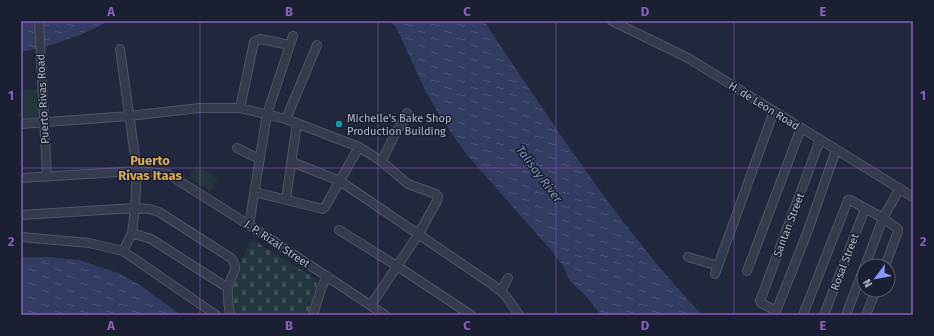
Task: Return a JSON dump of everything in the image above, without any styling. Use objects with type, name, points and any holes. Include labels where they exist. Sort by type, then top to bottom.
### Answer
[{"type":"street","name":"Puerto Rivas Road","points":[[39,21],[47,177]]},
{"type":"street","name":"H. de Leon Road","points":[[612,21],[688,58],[913,196]]},
{"type":"street","points":[[249,225],[267,114],[294,36]]},
{"type":"street","points":[[240,108],[254,42],[260,39],[290,46]]},
{"type":"street","points":[[286,119],[317,45]]},
{"type":"street","points":[[120,49],[137,171],[132,233],[123,251]]},
{"type":"street","points":[[21,124],[129,116],[198,108],[240,108],[286,119],[359,147],[381,162],[408,184],[437,195],[437,201],[418,235],[371,305]]},
{"type":"street","points":[[715,274],[774,111]]},
{"type":"street","points":[[381,162],[407,113]]},
{"type":"street","points":[[286,200],[297,124]]},
{"type":"street","points":[[747,271],[801,128]]},
{"type":"street","name":"Santan Street","points":[[820,140],[760,301],[776,311],[807,233],[836,150]]},
{"type":"street","points":[[255,192],[323,209],[359,147]]},
{"type":"street","points":[[238,148],[259,159]]},
{"type":"street","points":[[292,162],[340,181],[501,291],[519,315]]},
{"type":"street","points":[[21,178],[137,171]]},
{"type":"street","name":"J. P. Rizal Street","points":[[137,171],[168,174],[249,225],[385,315]]},
{"type":"street","points":[[867,258],[883,218],[900,188]]},
{"type":"street","points":[[803,315],[848,200],[883,218],[898,231],[888,258]]},
{"type":"street","points":[[21,215],[135,208],[149,209],[159,212],[234,262],[236,267],[228,288],[230,315]]},
{"type":"street","name":"Rosal Street","points":[[824,315],[865,209]]},
{"type":"street","points":[[339,230],[471,315]]},
{"type":"street","points":[[132,233],[151,240],[228,288]]},
{"type":"street","points":[[21,237],[89,243],[123,251],[216,315]]},
{"type":"street","points":[[688,257],[718,266]]},
{"type":"street","points":[[313,315],[321,289],[327,276]]},
{"type":"street","points":[[501,291],[508,278]]},
{"type":"street","points":[[846,315],[856,288]]},
{"type":"street","points":[[866,315],[873,298]]},
{"type":"green space","points":[[39,89],[42,122],[21,120],[21,90]]},
{"type":"green space","points":[[196,165],[218,178],[211,191],[189,178]]},
{"type":"green space","points":[[251,239],[318,280],[308,315],[232,315],[230,287]]},
{"type":"water","points":[[109,21],[80,35],[48,46],[21,52],[21,22]]},
{"type":"water","name":"Talisay River","points":[[389,21],[484,21],[561,135],[614,209],[671,281],[702,315],[601,315],[584,294],[570,281],[563,266],[550,249],[467,155],[441,118],[425,90],[396,27]]},
{"type":"water","points":[[21,257],[50,257],[80,260],[120,274],[140,285],[181,315],[21,315]]},
{"type":"place","name":"Michelle's Bake Shop Production Building","points":[[339,124]]},
{"type":"district","name":"Puerto Rivas Itaas","points":[[150,168]]}]
